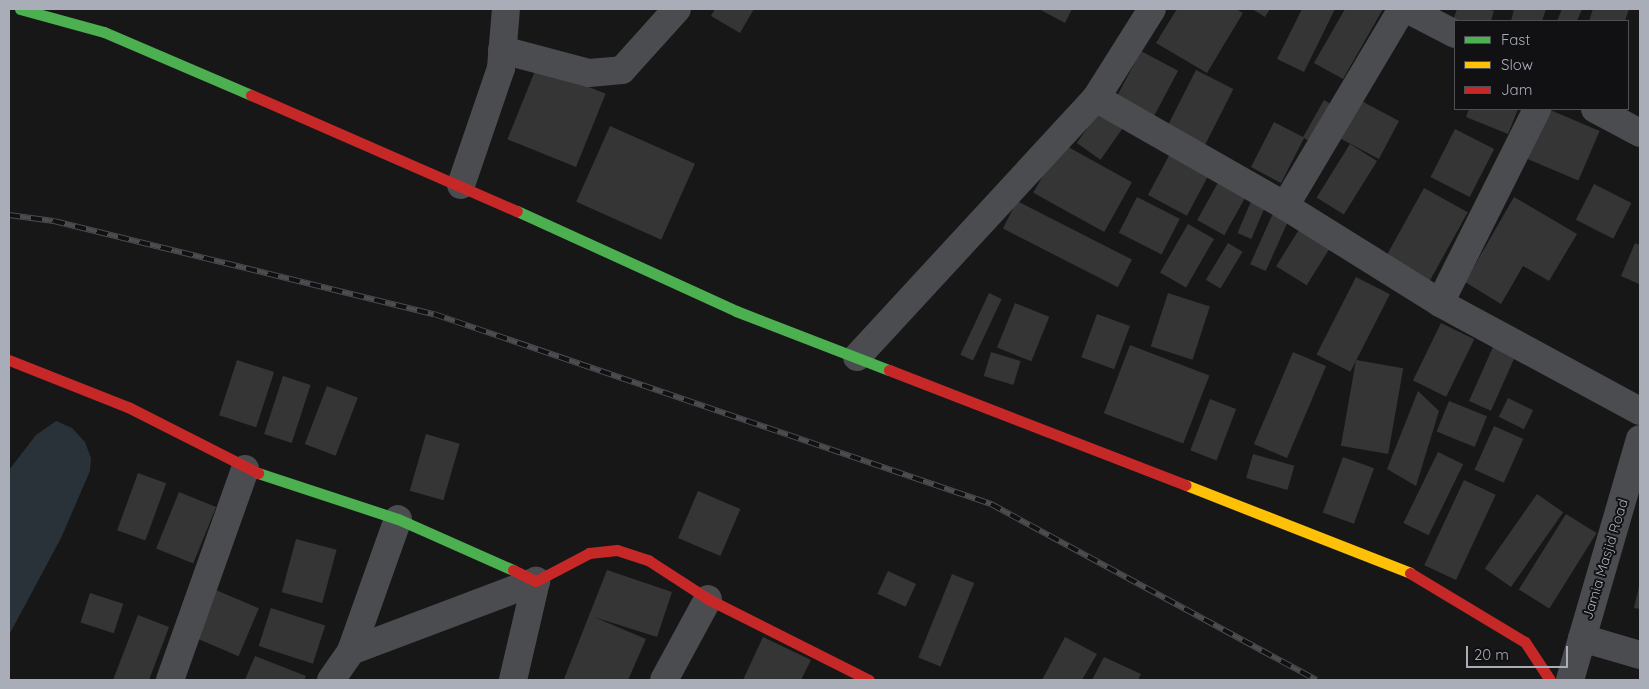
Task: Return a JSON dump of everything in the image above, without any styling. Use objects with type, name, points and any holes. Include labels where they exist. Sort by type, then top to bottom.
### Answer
[{"type":"street","points":[[20,9],[104,32],[461,186],[736,311],[1402,568],[1525,642],[1550,680]]},
{"type":"street","points":[[461,186],[500,68],[506,9]]},
{"type":"street","points":[[502,50],[589,73],[622,70],[677,9]]},
{"type":"street","points":[[857,357],[1096,98],[1152,9]]},
{"type":"street","points":[[1285,206],[1402,9]]},
{"type":"street","points":[[1407,9],[1454,33]]},
{"type":"street","points":[[1096,98],[1285,206],[1440,303],[1640,411]]},
{"type":"street","points":[[1440,303],[1536,110]]},
{"type":"street","points":[[1596,110],[1640,133]]},
{"type":"street","points":[[9,360],[128,407],[245,469],[398,519],[536,581]]},
{"type":"street","name":"Jamia Masjid Road","points":[[1570,680],[1640,439]]},
{"type":"street","points":[[170,680],[245,469]]},
{"type":"street","points":[[331,680],[351,651],[398,519]]},
{"type":"street","points":[[351,651],[536,581],[589,554],[617,550],[648,560],[708,599],[870,680]]},
{"type":"street","points":[[513,680],[536,581]]},
{"type":"street","points":[[664,680],[708,599]]},
{"type":"street","points":[[1582,638],[1640,655]]},
{"type":"shaded area","points":[[56,421],[72,428],[85,442],[91,458],[90,471],[61,538],[9,635],[9,470],[36,435]]},
{"type":"building","points":[[715,9],[754,9],[740,33],[711,16]]},
{"type":"building","points":[[1039,9],[1072,9],[1065,23]]},
{"type":"building","points":[[1177,9],[1236,9],[1243,13],[1207,73],[1156,43]]},
{"type":"building","points":[[1252,9],[1270,9],[1265,17]]},
{"type":"building","points":[[1302,9],[1335,9],[1304,72],[1277,59]]},
{"type":"building","points":[[1345,9],[1383,9],[1343,79],[1314,63]]},
{"type":"building","points":[[1457,9],[1488,9],[1494,11],[1491,20],[1454,20],[1454,23],[1452,23]]},
{"type":"building","points":[[1514,9],[1546,9],[1542,20],[1511,20]]},
{"type":"building","points":[[1562,9],[1582,9],[1577,20],[1557,20]]},
{"type":"building","points":[[1593,9],[1629,9],[1625,20],[1589,20]]},
{"type":"building","points":[[1141,51],[1178,71],[1152,119],[1115,100]]},
{"type":"building","points":[[537,66],[606,94],[576,167],[507,139]]},
{"type":"building","points":[[1196,70],[1233,89],[1205,145],[1167,126]]},
{"type":"building","points":[[1354,97],[1399,121],[1379,159],[1334,135]]},
{"type":"building","points":[[1324,100],[1336,107],[1315,144],[1304,138],[1281,183],[1251,167],[1274,122],[1303,137]]},
{"type":"building","points":[[1102,107],[1126,124],[1101,160],[1077,143]]},
{"type":"building","points":[[1469,110],[1518,110],[1508,134],[1466,117]]},
{"type":"building","points":[[1548,110],[1600,131],[1578,181],[1527,159]]},
{"type":"building","points":[[610,126],[695,164],[661,240],[576,202]]},
{"type":"building","points":[[1455,129],[1494,149],[1470,197],[1430,177]]},
{"type":"building","points":[[1061,143],[1132,182],[1104,232],[1033,193]]},
{"type":"building","points":[[1350,144],[1377,161],[1344,214],[1317,197]]},
{"type":"building","points":[[1172,150],[1211,171],[1187,216],[1148,195]]},
{"type":"building","points":[[1220,179],[1247,194],[1224,235],[1197,220]]},
{"type":"building","points":[[1594,184],[1631,203],[1613,239],[1576,220]]},
{"type":"building","points":[[1424,188],[1468,212],[1426,287],[1382,263]]},
{"type":"building","points":[[1137,197],[1180,219],[1162,254],[1119,233]]},
{"type":"building","points":[[1514,197],[1577,234],[1549,281],[1523,266],[1501,304],[1465,282]]},
{"type":"building","points":[[1252,199],[1266,205],[1251,239],[1238,233]]},
{"type":"building","points":[[1017,201],[1132,260],[1118,287],[1003,229]]},
{"type":"building","points":[[1273,213],[1289,220],[1266,271],[1250,264]]},
{"type":"building","points":[[1188,224],[1214,239],[1186,287],[1160,272]]},
{"type":"building","points":[[1300,228],[1331,247],[1307,285],[1276,266]]},
{"type":"building","points":[[1228,243],[1243,252],[1220,289],[1206,280]]},
{"type":"building","points":[[1635,243],[1640,245],[1639,284],[1621,276]]},
{"type":"building","points":[[1356,277],[1390,294],[1350,372],[1317,355]]},
{"type":"building","points":[[989,293],[1002,299],[973,361],[960,355]]},
{"type":"building","points":[[1168,293],[1210,307],[1193,360],[1151,346]]},
{"type":"building","points":[[1015,303],[1049,317],[1031,361],[997,348]]},
{"type":"building","points":[[1097,314],[1130,326],[1114,369],[1081,357]]},
{"type":"building","points":[[1441,323],[1474,339],[1446,397],[1413,381]]},
{"type":"building","points":[[1130,345],[1209,375],[1183,444],[1104,413]]},
{"type":"building","points":[[1493,347],[1515,357],[1491,411],[1469,401]]},
{"type":"building","points":[[991,352],[1021,361],[1013,385],[984,376]]},
{"type":"building","points":[[1293,352],[1326,366],[1287,458],[1254,444]]},
{"type":"building","points":[[237,360],[274,372],[256,427],[219,415]]},
{"type":"building","points":[[1356,360],[1403,368],[1388,454],[1341,446]]},
{"type":"building","points":[[283,376],[311,385],[292,443],[264,434]]},
{"type":"building","points":[[327,386],[358,398],[336,456],[305,444]]},
{"type":"building","points":[[1418,391],[1439,411],[1416,486],[1387,469]]},
{"type":"building","points":[[1508,398],[1533,410],[1524,429],[1499,417]]},
{"type":"building","points":[[1210,399],[1236,409],[1216,460],[1190,450]]},
{"type":"building","points":[[1449,401],[1487,416],[1475,447],[1437,432]]},
{"type":"building","points":[[1494,426],[1523,439],[1504,483],[1474,470]]},
{"type":"building","points":[[426,434],[460,444],[443,500],[410,491]]},
{"type":"building","points":[[1438,452],[1463,464],[1429,535],[1403,523]]},
{"type":"building","points":[[1253,454],[1294,466],[1287,490],[1246,478]]},
{"type":"building","points":[[1343,457],[1374,468],[1354,524],[1323,512]]},
{"type":"building","points":[[138,473],[166,483],[145,541],[117,530]]},
{"type":"building","points":[[1464,480],[1496,495],[1456,580],[1424,565]]},
{"type":"building","points":[[698,491],[740,509],[720,556],[678,538]]},
{"type":"building","points":[[179,492],[216,507],[193,564],[156,549]]},
{"type":"building","points":[[1537,494],[1563,512],[1511,587],[1485,569]]},
{"type":"building","points":[[1566,514],[1597,533],[1549,609],[1519,589]]},
{"type":"building","points":[[296,539],[337,550],[322,603],[282,592]]},
{"type":"building","points":[[607,570],[672,592],[657,637],[594,617],[646,639],[628,680],[564,679]]},
{"type":"building","points":[[888,571],[916,584],[906,607],[877,594]]},
{"type":"building","points":[[952,574],[974,583],[941,666],[918,657]]},
{"type":"building","points":[[1640,582],[1640,609],[1634,608]]},
{"type":"building","points":[[211,588],[259,608],[239,656],[191,636]]},
{"type":"building","points":[[90,593],[123,604],[114,633],[80,622]]},
{"type":"building","points":[[271,608],[325,626],[313,664],[259,646]]},
{"type":"building","points":[[138,615],[169,627],[149,680],[113,680]]},
{"type":"building","points":[[763,637],[811,660],[801,680],[743,680]]},
{"type":"building","points":[[1065,637],[1097,654],[1082,680],[1042,680]]},
{"type":"building","points":[[255,656],[306,676],[304,680],[245,680]]},
{"type":"building","points":[[1104,657],[1141,674],[1138,680],[1092,680]]},
{"type":"railway","points":[[9,215],[54,221],[434,314],[991,504],[1317,680]]},
{"type":"traffic: fast","points":[[20,9],[104,32],[251,95]]},
{"type":"traffic: fast","points":[[517,211],[736,311],[889,370]]},
{"type":"traffic: fast","points":[[258,473],[398,519],[513,570]]},
{"type":"traffic: slow","points":[[1186,485],[1410,573]]},
{"type":"traffic: jam","points":[[251,95],[517,211]]},
{"type":"traffic: jam","points":[[9,360],[128,407],[258,473]]},
{"type":"traffic: jam","points":[[889,370],[1186,485]]},
{"type":"traffic: jam","points":[[513,570],[536,581],[589,553],[617,550],[648,560],[708,599],[869,680]]},
{"type":"traffic: jam","points":[[1410,573],[1525,642],[1550,680]]}]
